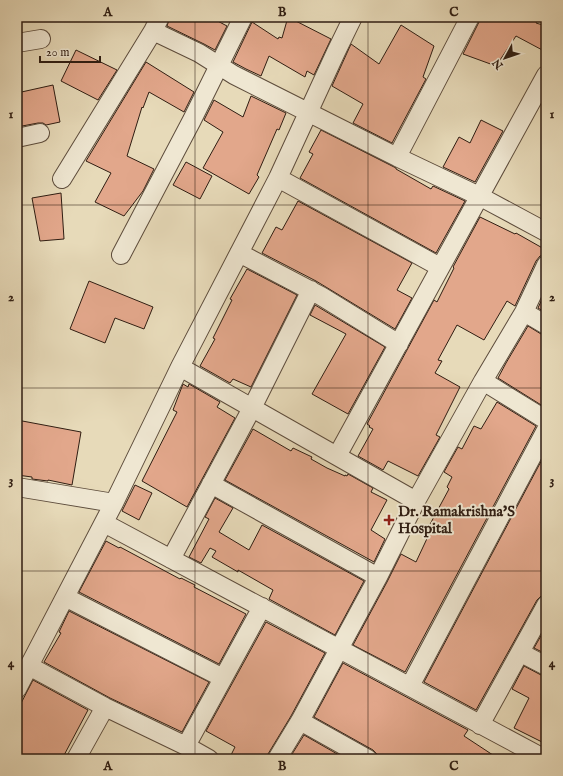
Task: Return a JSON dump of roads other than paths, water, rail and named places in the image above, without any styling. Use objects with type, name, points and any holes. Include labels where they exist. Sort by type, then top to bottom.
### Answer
[{"type":"street","points":[[121,255],[243,17]]},
{"type":"street","points":[[17,689],[104,523],[180,367],[278,178],[353,17]]},
{"type":"street","points":[[397,157],[470,17]]},
{"type":"street","points":[[62,179],[156,24],[234,75],[397,157],[480,196],[546,232]]},
{"type":"street","points":[[17,44],[41,39]]},
{"type":"street","points":[[337,456],[546,75]]},
{"type":"street","points":[[17,138],[40,133]]},
{"type":"street","points":[[278,178],[440,267]]},
{"type":"street","points":[[239,253],[311,290],[399,344]]},
{"type":"street","points":[[277,759],[340,649],[416,501],[483,381],[524,312],[546,265]]},
{"type":"street","points":[[171,559],[252,408],[311,290]]},
{"type":"street","points":[[524,312],[546,325]]},
{"type":"street","points":[[180,367],[416,501]]},
{"type":"street","points":[[483,381],[546,420]]},
{"type":"street","points":[[410,686],[546,430]]},
{"type":"street","points":[[211,484],[378,577]]},
{"type":"street","points":[[17,487],[114,503]]},
{"type":"street","points":[[104,523],[545,759]]},
{"type":"street","points":[[65,597],[223,678]]},
{"type":"street","points":[[480,725],[521,653],[546,605]]},
{"type":"street","points":[[186,746],[262,607]]},
{"type":"street","points":[[521,653],[546,666]]},
{"type":"street","points":[[29,666],[105,707],[186,746],[209,759]]},
{"type":"street","points":[[76,759],[105,707]]},
{"type":"street","points":[[300,721],[368,759]]},
{"type":"place","name":"Dr. Ramakrishna'S Hospital","points":[[389,520]]}]
